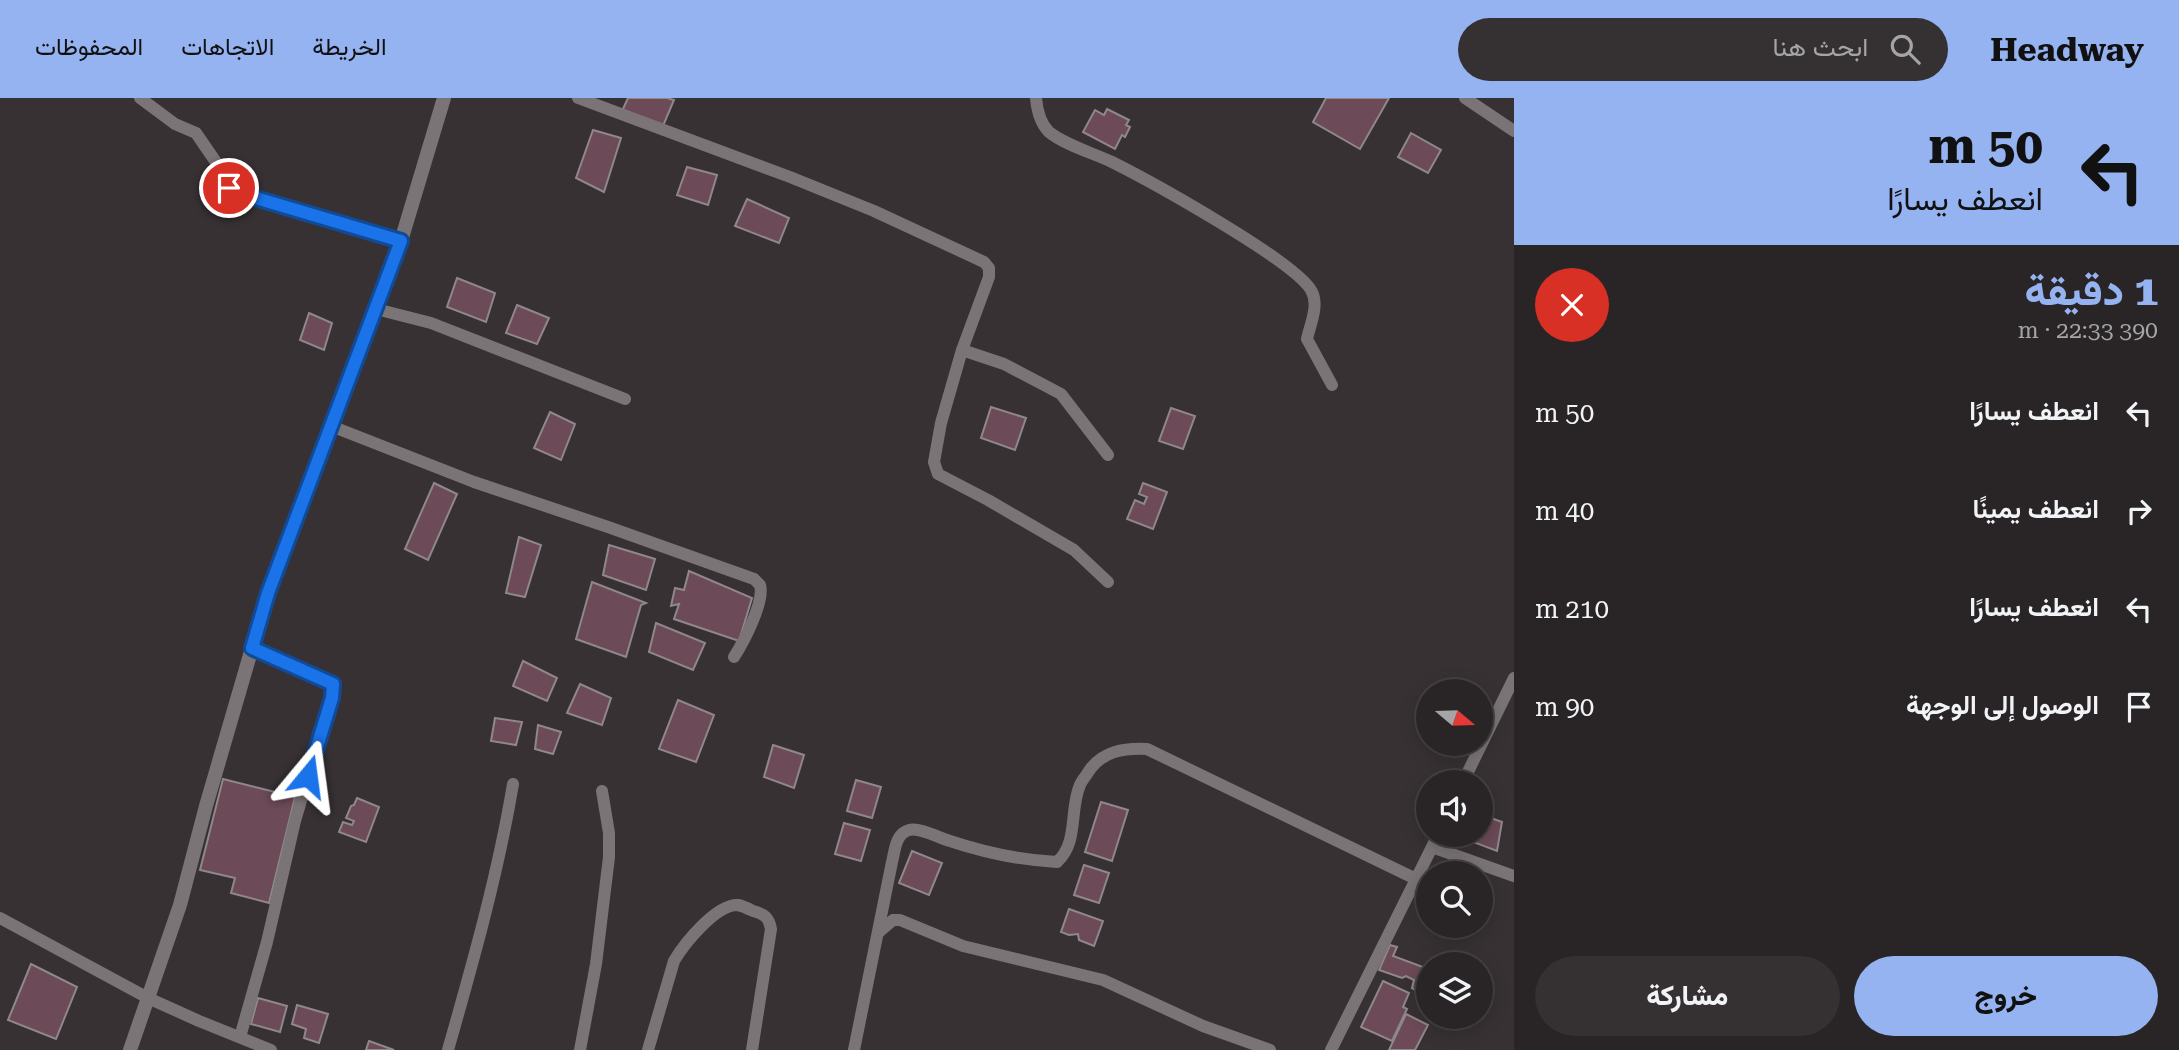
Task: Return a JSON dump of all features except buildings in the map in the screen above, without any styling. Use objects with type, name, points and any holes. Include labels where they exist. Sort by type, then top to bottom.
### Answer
[{"type":"street","points":[[140,98],[175,124],[196,133],[220,168],[225,182],[235,192],[401,241]]},
{"type":"street","points":[[130,1050],[180,905],[268,593],[401,241],[444,98]]},
{"type":"street","points":[[578,98],[790,177],[874,211],[984,262],[989,268],[989,277],[962,350],[941,423],[934,462],[938,474],[1074,550],[1108,582]]},
{"type":"street","points":[[1036,98],[1037,113],[1049,131],[1181,200],[1246,239],[1307,282],[1314,295],[1314,310],[1307,339],[1332,385]]},
{"type":"street","points":[[1465,98],[1514,131]]},
{"type":"street","points":[[376,309],[431,324],[625,399]]},
{"type":"street","points":[[962,350],[1004,365],[1061,394],[1108,454]]},
{"type":"street","points":[[331,426],[474,482],[754,579],[760,585],[761,597],[743,643],[734,657]]},
{"type":"street","points":[[240,1037],[267,942],[295,821],[334,688],[330,681],[252,648]]},
{"type":"street","points":[[1469,770],[1514,678]]},
{"type":"street","points":[[859,1049],[892,862],[902,833],[915,830],[983,853],[1057,862],[1065,855],[1070,839],[1079,786],[1096,760],[1112,752],[1132,748],[1147,749],[1416,879],[1331,1050]]},
{"type":"street","points":[[448,1050],[482,928],[513,784]]},
{"type":"street","points":[[580,1050],[596,964],[609,857],[610,833],[602,792]]},
{"type":"street","points":[[1449,847],[1514,876]]},
{"type":"street","points":[[648,1050],[674,961],[681,948],[724,908],[738,905],[763,914],[769,920],[771,929],[752,1050]]},
{"type":"street","points":[[0,918],[148,998],[271,1050]]},
{"type":"street","points":[[879,932],[892,920],[900,919],[963,946],[1103,980],[1203,1026],[1270,1050]]},
{"type":"route","points":[[229,188],[401,241],[268,593],[252,648],[333,684],[332,698],[308,776]]}]
